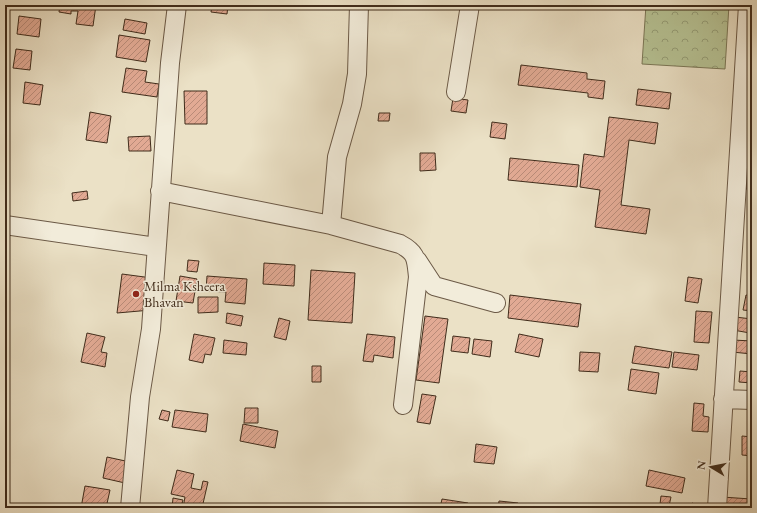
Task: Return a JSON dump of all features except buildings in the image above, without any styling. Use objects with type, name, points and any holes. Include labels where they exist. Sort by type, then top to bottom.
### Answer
[{"type":"street","points":[[130,508],[140,397],[151,329],[170,63],[177,5]]},
{"type":"street","points":[[331,225],[337,157],[352,104],[357,74],[358,5]]},
{"type":"street","points":[[456,92],[470,5]]},
{"type":"street","points":[[717,508],[723,399],[747,81],[748,5]]},
{"type":"street","points":[[160,191],[331,225],[400,244],[410,249],[434,286],[496,303]]},
{"type":"street","points":[[5,225],[156,247]]},
{"type":"street","points":[[403,405],[418,277],[416,258]]},
{"type":"street","points":[[723,399],[752,400]]},
{"type":"green space","points":[[646,5],[729,5],[725,69],[642,64]]},
{"type":"place","name":"Milma Ksheera Bhavan","points":[[136,294]]}]
